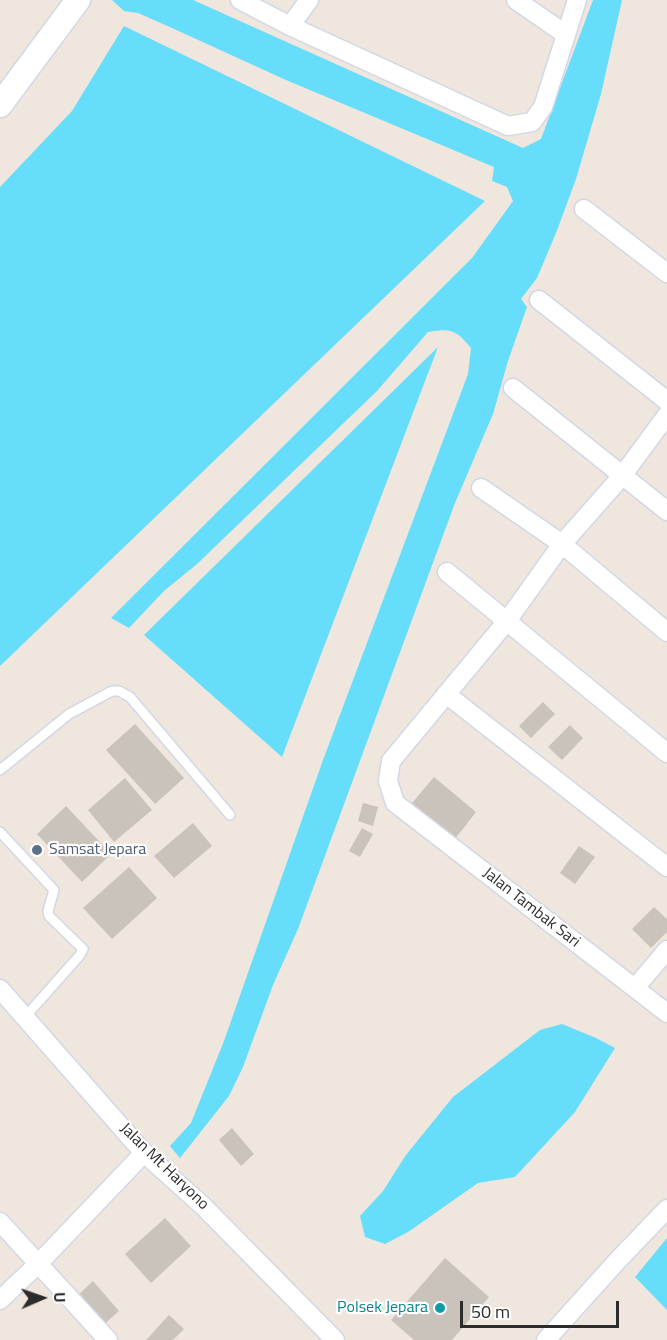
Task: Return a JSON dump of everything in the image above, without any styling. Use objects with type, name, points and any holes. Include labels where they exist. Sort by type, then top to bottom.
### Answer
[{"type":"main road","points":[[0,105],[78,0]]},
{"type":"street","points":[[240,0],[290,26],[508,126],[531,122],[543,107],[577,0]]},
{"type":"street","points":[[290,26],[309,0]]},
{"type":"street","points":[[516,0],[565,34]]},
{"type":"street","points":[[584,209],[667,273]]},
{"type":"street","points":[[539,300],[667,401]]},
{"type":"street","points":[[513,388],[667,511]]},
{"type":"street","points":[[667,415],[621,476],[562,544],[507,621],[446,694],[667,867]]},
{"type":"street","points":[[481,488],[562,544],[667,632]]},
{"type":"street","points":[[447,572],[667,753]]},
{"type":"street","name":"Jalan Tambak Sari","points":[[446,694],[392,761],[388,781],[395,802],[667,1012]]},
{"type":"street","points":[[635,988],[667,950]]},
{"type":"street","name":"Jalan Mt Haryono","points":[[0,988],[144,1153],[203,1206],[335,1340]]},
{"type":"street","points":[[0,1300],[38,1264],[144,1153]]},
{"type":"street","points":[[546,1340],[667,1209]]},
{"type":"street","points":[[0,1222],[108,1340]]},
{"type":"lane","points":[[0,770],[69,714],[112,691],[119,692],[130,698],[230,815]]},
{"type":"lane","points":[[0,832],[54,890],[48,911],[49,916],[82,949],[80,955],[25,1017]]},
{"type":"water","points":[[112,0],[193,0],[523,148],[541,139],[593,0],[622,0],[601,94],[576,179],[537,278],[521,299],[527,307],[493,414],[455,503],[298,929],[273,985],[243,1067],[229,1096],[180,1158],[170,1146],[191,1123],[224,1041],[323,760],[468,374],[471,348],[453,332],[443,330],[428,332],[377,391],[197,564],[164,591],[129,628],[111,618],[472,258],[513,201],[507,187],[492,181],[494,167],[286,80],[138,13],[124,11]]},
{"type":"water","points":[[124,26],[485,201],[0,666],[0,187],[72,111]]},
{"type":"water","points":[[438,347],[282,757],[144,635]]},
{"type":"water","points":[[562,1024],[615,1048],[575,1112],[515,1177],[478,1183],[408,1232],[385,1244],[365,1237],[360,1216],[383,1191],[406,1155],[453,1097],[540,1030]]},
{"type":"water","points":[[667,1238],[667,1310],[635,1277]]},
{"type":"building","points":[[543,702],[555,714],[531,738],[519,726]]},
{"type":"building","points":[[135,724],[184,778],[155,804],[106,750]]},
{"type":"building","points":[[570,725],[583,738],[562,760],[548,747]]},
{"type":"building","points":[[434,777],[476,812],[455,839],[412,803]]},
{"type":"building","points":[[125,778],[152,810],[114,842],[88,810]]},
{"type":"building","points":[[363,803],[378,807],[373,826],[358,821]]},
{"type":"building","points":[[66,806],[111,854],[82,882],[37,834]]},
{"type":"building","points":[[193,823],[212,846],[174,878],[154,856]]},
{"type":"building","points":[[362,828],[373,834],[360,857],[349,851]]},
{"type":"building","points":[[579,846],[595,857],[575,884],[560,873]]},
{"type":"building","points":[[129,867],[157,898],[112,939],[83,908]]},
{"type":"building","points":[[654,907],[667,919],[667,932],[651,948],[632,929]]},
{"type":"building","points":[[232,1128],[254,1154],[241,1166],[219,1140]]},
{"type":"building","points":[[165,1218],[191,1246],[151,1283],[125,1254]]},
{"type":"building","name":"Polsek Jepara","points":[[445,1258],[489,1297],[452,1340],[414,1340],[391,1320]]},
{"type":"building","points":[[93,1281],[119,1311],[101,1327],[75,1298]]},
{"type":"building","points":[[169,1315],[184,1329],[173,1340],[146,1340]]},
{"type":"place","name":"Samsat Jepara","points":[[37,850]]},
{"type":"place","name":"Polsek Jepara","points":[[440,1308]]}]
